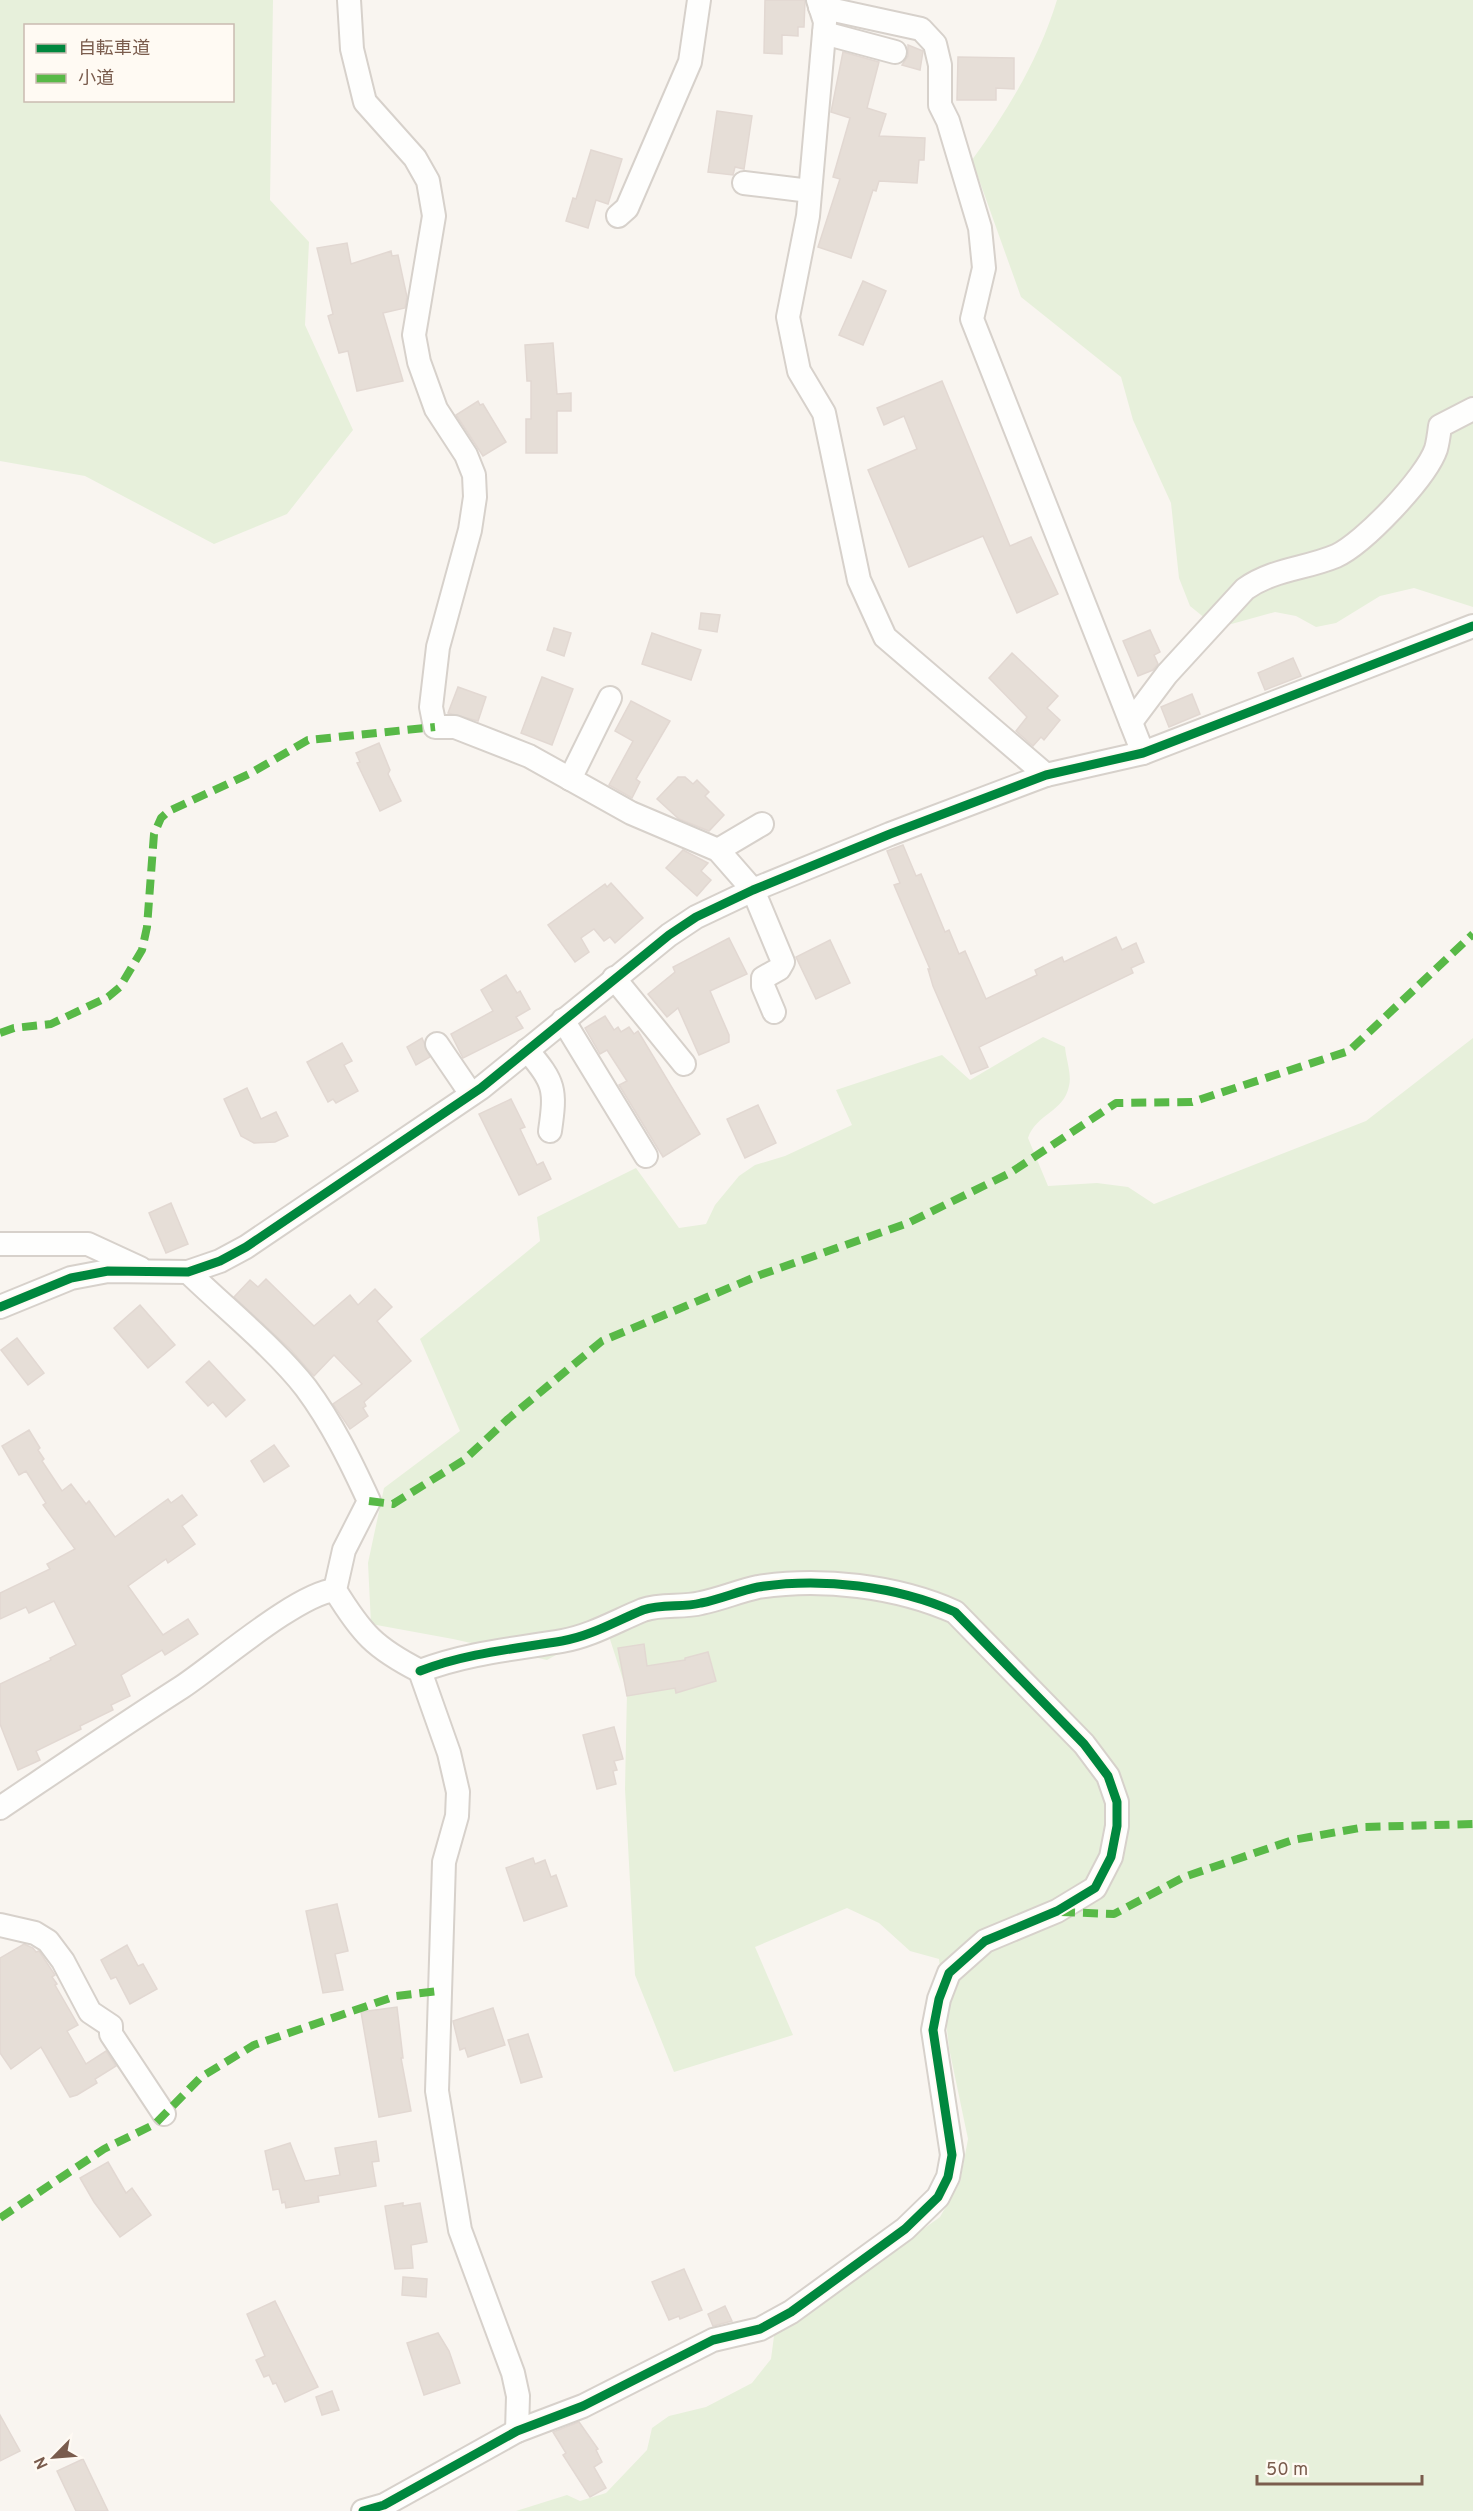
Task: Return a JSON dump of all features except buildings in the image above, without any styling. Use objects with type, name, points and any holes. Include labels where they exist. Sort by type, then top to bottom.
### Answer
[{"type":"street","points":[[349,0],[352,49],[365,102],[415,158],[428,181],[434,216],[414,336],[419,362],[436,410],[466,455],[474,475],[475,497],[470,530],[438,647],[431,707],[435,727],[455,727],[529,756],[632,813],[718,850],[753,890],[783,962],[779,969],[763,978],[763,986],[774,1012]]},
{"type":"street","points":[[618,216],[627,208],[690,62],[699,0]]},
{"type":"street","points":[[819,4],[825,22],[810,191],[788,317],[799,371],[824,413],[859,580],[885,637],[1046,775]]},
{"type":"street","points":[[819,4],[921,29],[935,44],[940,65],[940,105],[948,121],[980,228],[984,268],[972,319],[1143,753]]},
{"type":"street","points":[[824,33],[895,51]]},
{"type":"street","points":[[744,183],[810,191]]},
{"type":"street","points":[[1131,722],[1167,674],[1245,589],[1260,578],[1336,555],[1355,544],[1417,480],[1436,450],[1440,426],[1473,409]]},
{"type":"street","points":[[0,1307],[71,1278],[108,1271],[188,1272],[220,1261],[246,1247],[471,1094],[614,978],[696,917],[753,890],[1046,775],[1143,753],[1473,626]]},
{"type":"street","points":[[570,779],[610,698]]},
{"type":"street","points":[[718,850],[762,824]]},
{"type":"street","points":[[614,978],[684,1064]]},
{"type":"street","points":[[563,1020],[646,1156]]},
{"type":"street","points":[[437,1044],[471,1094]]},
{"type":"street","points":[[527,1050],[547,1073],[555,1097],[550,1131]]},
{"type":"street","points":[[0,1244],[88,1244],[144,1270]]},
{"type":"street","points":[[188,1272],[305,1387],[336,1434],[369,1501],[344,1550],[335,1590],[374,1644],[420,1671],[449,1753],[458,1792],[457,1816],[444,1862],[437,2091],[460,2230],[513,2373],[518,2396],[517,2431]]},
{"type":"street","points":[[363,2511],[384,2505],[517,2431],[583,2406],[713,2340],[760,2329],[792,2312],[905,2229],[938,2197],[948,2177],[952,2155],[933,2030],[939,1999],[949,1973],[985,1941],[1057,1911],[1095,1888],[1111,1857],[1117,1826],[1117,1802],[1108,1776],[1084,1744],[955,1612],[904,1594],[826,1584],[761,1587],[700,1604],[672,1604],[644,1610],[581,1636],[453,1659],[420,1671]]},
{"type":"street","points":[[0,1808],[264,1628],[323,1592],[335,1590]]},
{"type":"street","points":[[0,1925],[35,1933],[48,1941],[63,1961],[90,2012],[111,2026],[111,2034],[165,2114]]},
{"type":"green space","points":[[0,0],[273,0],[270,200],[309,242],[305,325],[353,430],[287,514],[214,544],[85,476],[0,461]]},
{"type":"green space","points":[[1057,0],[1473,0],[1473,607],[1414,588],[1380,596],[1336,623],[1316,627],[1296,616],[1275,612],[1217,628],[1190,606],[1179,578],[1171,503],[1133,420],[1121,377],[1021,297],[972,160],[998,122],[1032,63]]},
{"type":"green space","points":[[1043,1037],[1065,1047],[1070,1077],[1062,1102],[1037,1123],[1028,1138],[1048,1186],[1097,1183],[1128,1187],[1154,1204],[1366,1121],[1473,1038],[1473,2511],[516,2511],[567,2495],[580,2501],[606,2493],[647,2450],[652,2428],[669,2416],[706,2407],[752,2383],[771,2359],[774,2336],[940,2217],[960,2182],[968,2139],[949,2048],[939,1959],[910,1951],[879,1923],[847,1908],[755,1947],[793,2035],[674,2072],[635,1975],[625,1789],[627,1692],[606,1627],[547,1660],[371,1624],[368,1563],[384,1488],[460,1431],[420,1339],[540,1241],[537,1217],[636,1168],[679,1228],[706,1224],[715,1205],[739,1176],[755,1165],[785,1156],[852,1125],[836,1090],[942,1055],[970,1080]]},
{"type":"marked path","points":[[0,1033],[14,1028],[51,1024],[108,997],[120,987],[142,950],[147,927],[154,834],[161,818],[169,811],[249,774],[308,740],[435,727]]},
{"type":"marked path","points":[[369,1501],[393,1504],[464,1460],[508,1419],[602,1341],[760,1275],[908,1223],[1010,1173],[1116,1103],[1192,1102],[1349,1051],[1473,934]]},
{"type":"marked path","points":[[1060,1912],[1114,1914],[1184,1877],[1293,1840],[1365,1827],[1473,1824]]},
{"type":"marked path","points":[[0,2218],[104,2149],[155,2124],[201,2077],[254,2045],[396,1996],[439,1991]]},
{"type":"cycle path","points":[[0,1307],[71,1278],[108,1271],[188,1272],[220,1261],[246,1247],[481,1088],[669,935],[696,917],[753,890],[890,834],[1046,775],[1143,753],[1473,626]]},
{"type":"cycle path","points":[[363,2511],[384,2505],[517,2431],[583,2406],[713,2340],[760,2329],[791,2312],[905,2229],[938,2197],[948,2177],[952,2155],[933,2030],[939,1999],[949,1973],[985,1941],[1057,1911],[1095,1888],[1111,1857],[1117,1826],[1117,1802],[1108,1776],[1084,1744],[955,1612],[884,1590],[807,1583],[758,1587],[694,1604],[650,1608],[573,1639],[473,1656],[420,1671]]}]
